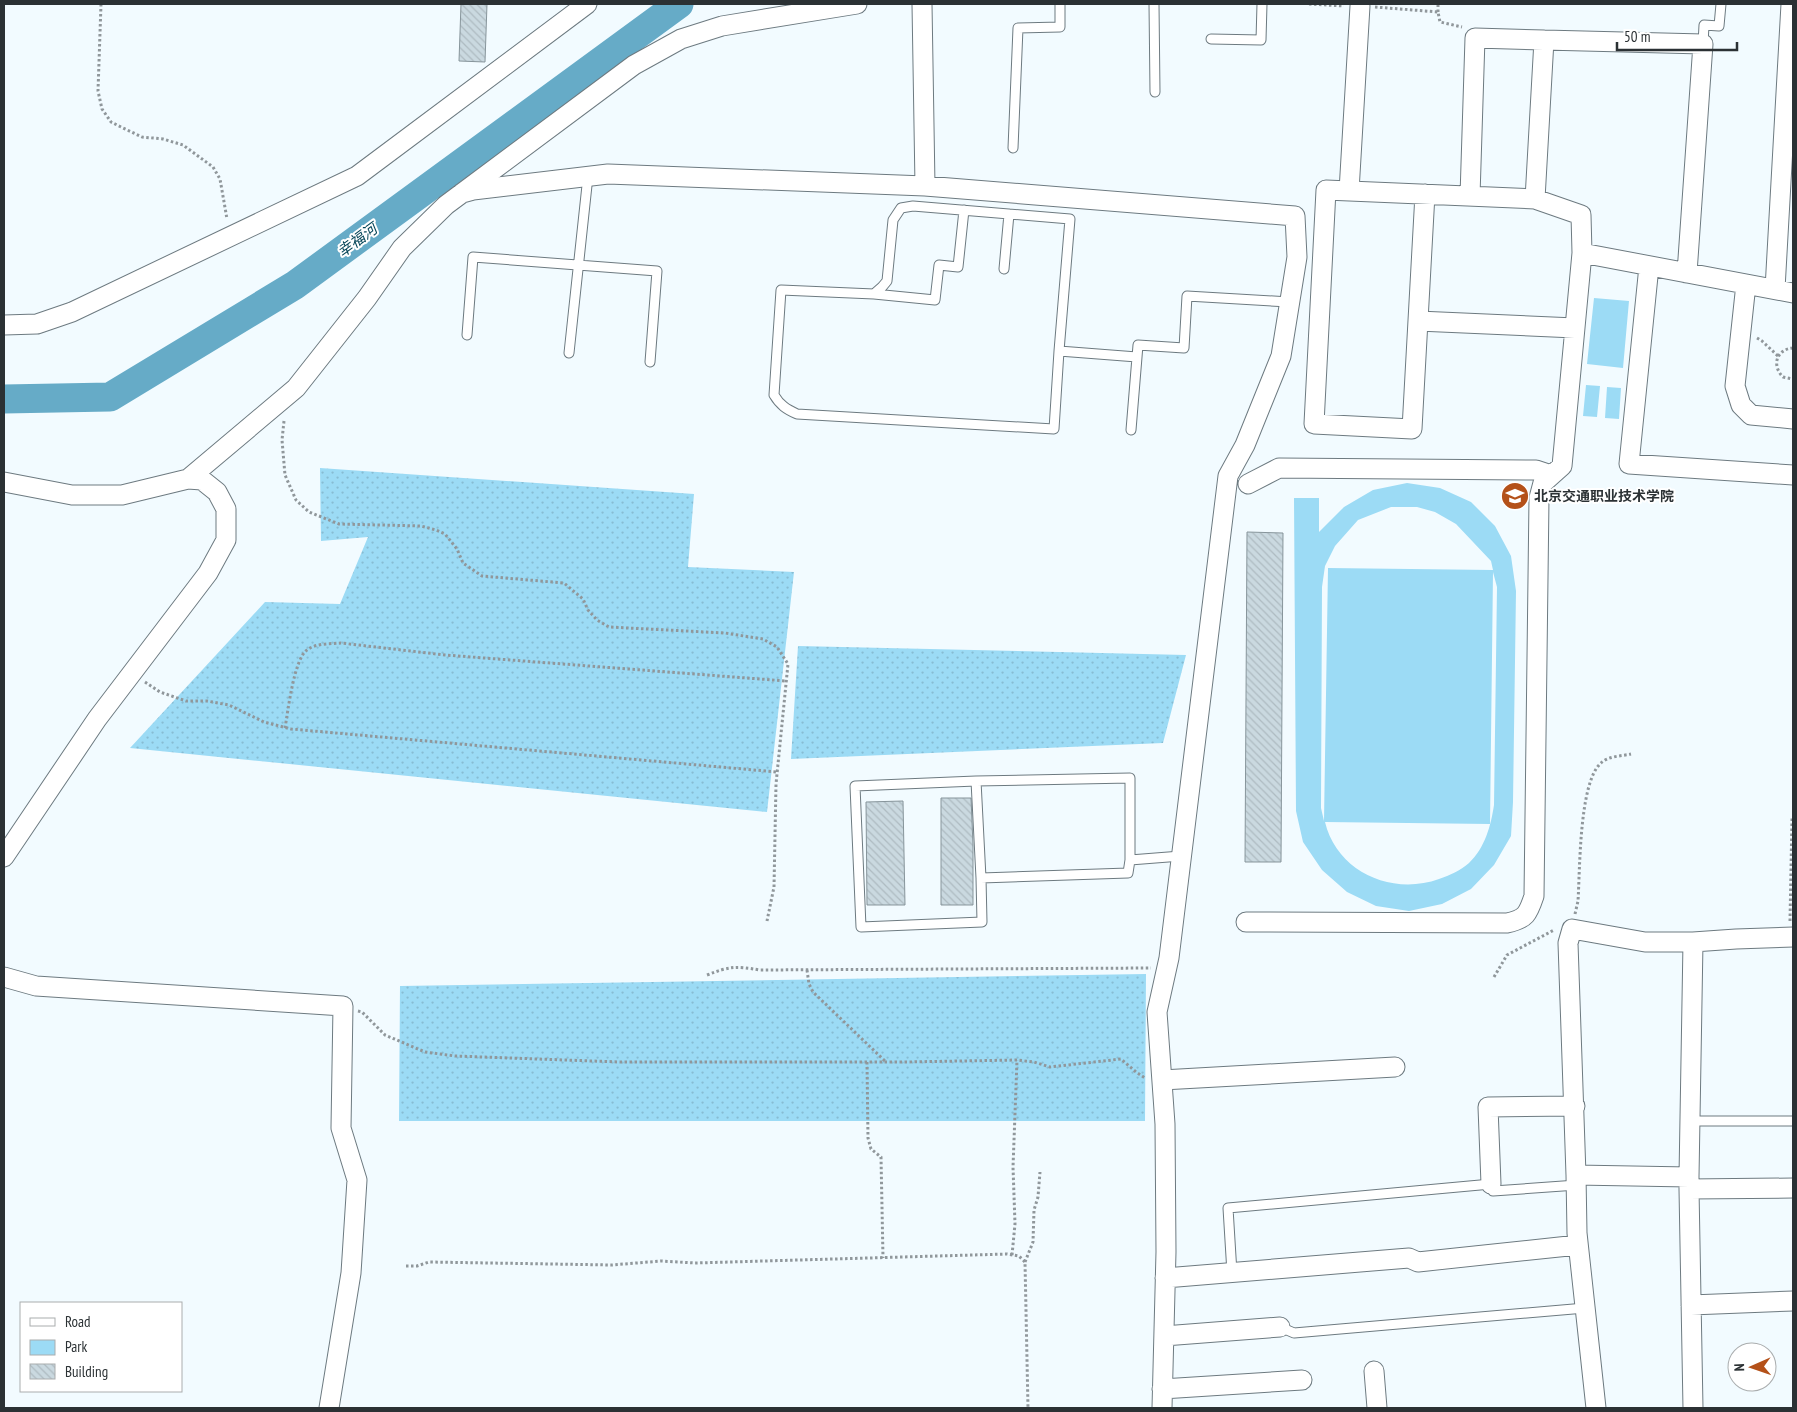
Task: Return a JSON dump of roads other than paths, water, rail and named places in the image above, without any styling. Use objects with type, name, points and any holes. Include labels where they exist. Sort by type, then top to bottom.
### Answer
[{"type":"street","points":[[4,325],[37,324],[72,312],[357,176],[587,4]]},
{"type":"street","points":[[188,479],[296,388],[367,298],[402,248],[446,205],[634,65],[681,39],[722,26],[857,4]]},
{"type":"street","points":[[922,4],[925,186]]},
{"type":"street","points":[[1582,253],[1784,291],[1791,4]]},
{"type":"street","points":[[1349,191],[1360,6]]},
{"type":"street","points":[[1470,196],[1475,38],[1702,44],[1687,273]]},
{"type":"street","points":[[1535,199],[1544,40]]},
{"type":"street","points":[[462,193],[473,190],[608,174],[925,186],[1295,216],[1297,257],[1280,356],[1245,445],[1228,476],[1167,968],[1157,1012],[1165,1124],[1165,1278],[1162,1408]]},
{"type":"street","points":[[1246,922],[1507,923],[1520,920],[1529,912],[1534,896],[1539,498],[1543,483],[1562,466],[1582,253],[1581,215],[1535,199],[1425,194],[1326,190],[1314,424],[1412,429],[1425,194]]},
{"type":"street","points":[[1649,266],[1629,464],[1793,475]]},
{"type":"street","points":[[1746,284],[1735,386],[1741,405],[1751,415],[1793,419]]},
{"type":"street","points":[[1418,321],[1575,328]]},
{"type":"street","points":[[1248,484],[1278,468],[1536,470],[1551,475]]},
{"type":"street","points":[[4,482],[72,495],[122,495],[188,479],[202,480],[217,492],[226,509],[226,540],[208,574],[96,719],[4,857]]},
{"type":"street","points":[[1596,1408],[1578,1245],[1575,1106],[1568,943],[1572,929],[1645,942],[1693,942],[1736,938],[1791,937]]},
{"type":"street","points":[[1693,942],[1689,1183],[1693,1408]]},
{"type":"street","points":[[4,977],[36,986],[343,1006],[341,1128],[357,1180],[350,1273],[329,1408]]},
{"type":"street","points":[[1162,1080],[1395,1068]]},
{"type":"street","points":[[1491,1184],[1488,1107],[1575,1106]]},
{"type":"street","points":[[1576,1180],[1793,1188]]},
{"type":"street","points":[[1165,1278],[1409,1258],[1418,1262],[1578,1245]]},
{"type":"street","points":[[1691,1305],[1793,1301]]},
{"type":"street","points":[[1164,1336],[1280,1326]]},
{"type":"street","points":[[1374,1371],[1377,1408]]},
{"type":"street","points":[[1162,1389],[1302,1380]]},
{"type":"lane","points":[[1013,148],[1018,28],[1060,27],[1060,4]]},
{"type":"lane","points":[[1154,4],[1155,92]]},
{"type":"lane","points":[[1211,39],[1261,40],[1262,4]]},
{"type":"lane","points":[[1702,44],[1704,25],[1718,26],[1721,4]]},
{"type":"lane","points":[[569,353],[588,176]]},
{"type":"lane","points":[[874,294],[882,288],[887,280],[893,220],[901,208],[913,206],[964,210],[1070,219],[1054,428],[797,414],[787,410],[774,395],[781,290],[874,294],[935,300],[939,265],[958,267],[964,210]]},
{"type":"lane","points":[[1004,269],[1009,214]]},
{"type":"lane","points":[[467,335],[473,257],[657,271],[650,362]]},
{"type":"lane","points":[[1131,430],[1138,345],[1184,348],[1187,296],[1289,302]]},
{"type":"lane","points":[[1059,351],[1137,357]]},
{"type":"lane","points":[[976,781],[980,878],[982,922],[861,927],[855,786],[976,781],[1130,778],[1130,860],[1128,873],[980,878]]},
{"type":"lane","points":[[1130,860],[1181,856]]},
{"type":"lane","points":[[1690,1121],[1793,1121]]},
{"type":"lane","points":[[1232,1272],[1228,1208],[1491,1184],[1493,1190],[1576,1180]]},
{"type":"lane","points":[[1280,1326],[1294,1333],[1585,1308]]},
{"type":"waterway","name":"幸福河","points":[[4,399],[110,397],[295,285],[679,4]]},
{"type":"place","name":"北京交通职业技术学院","points":[[1515,496]]}]
